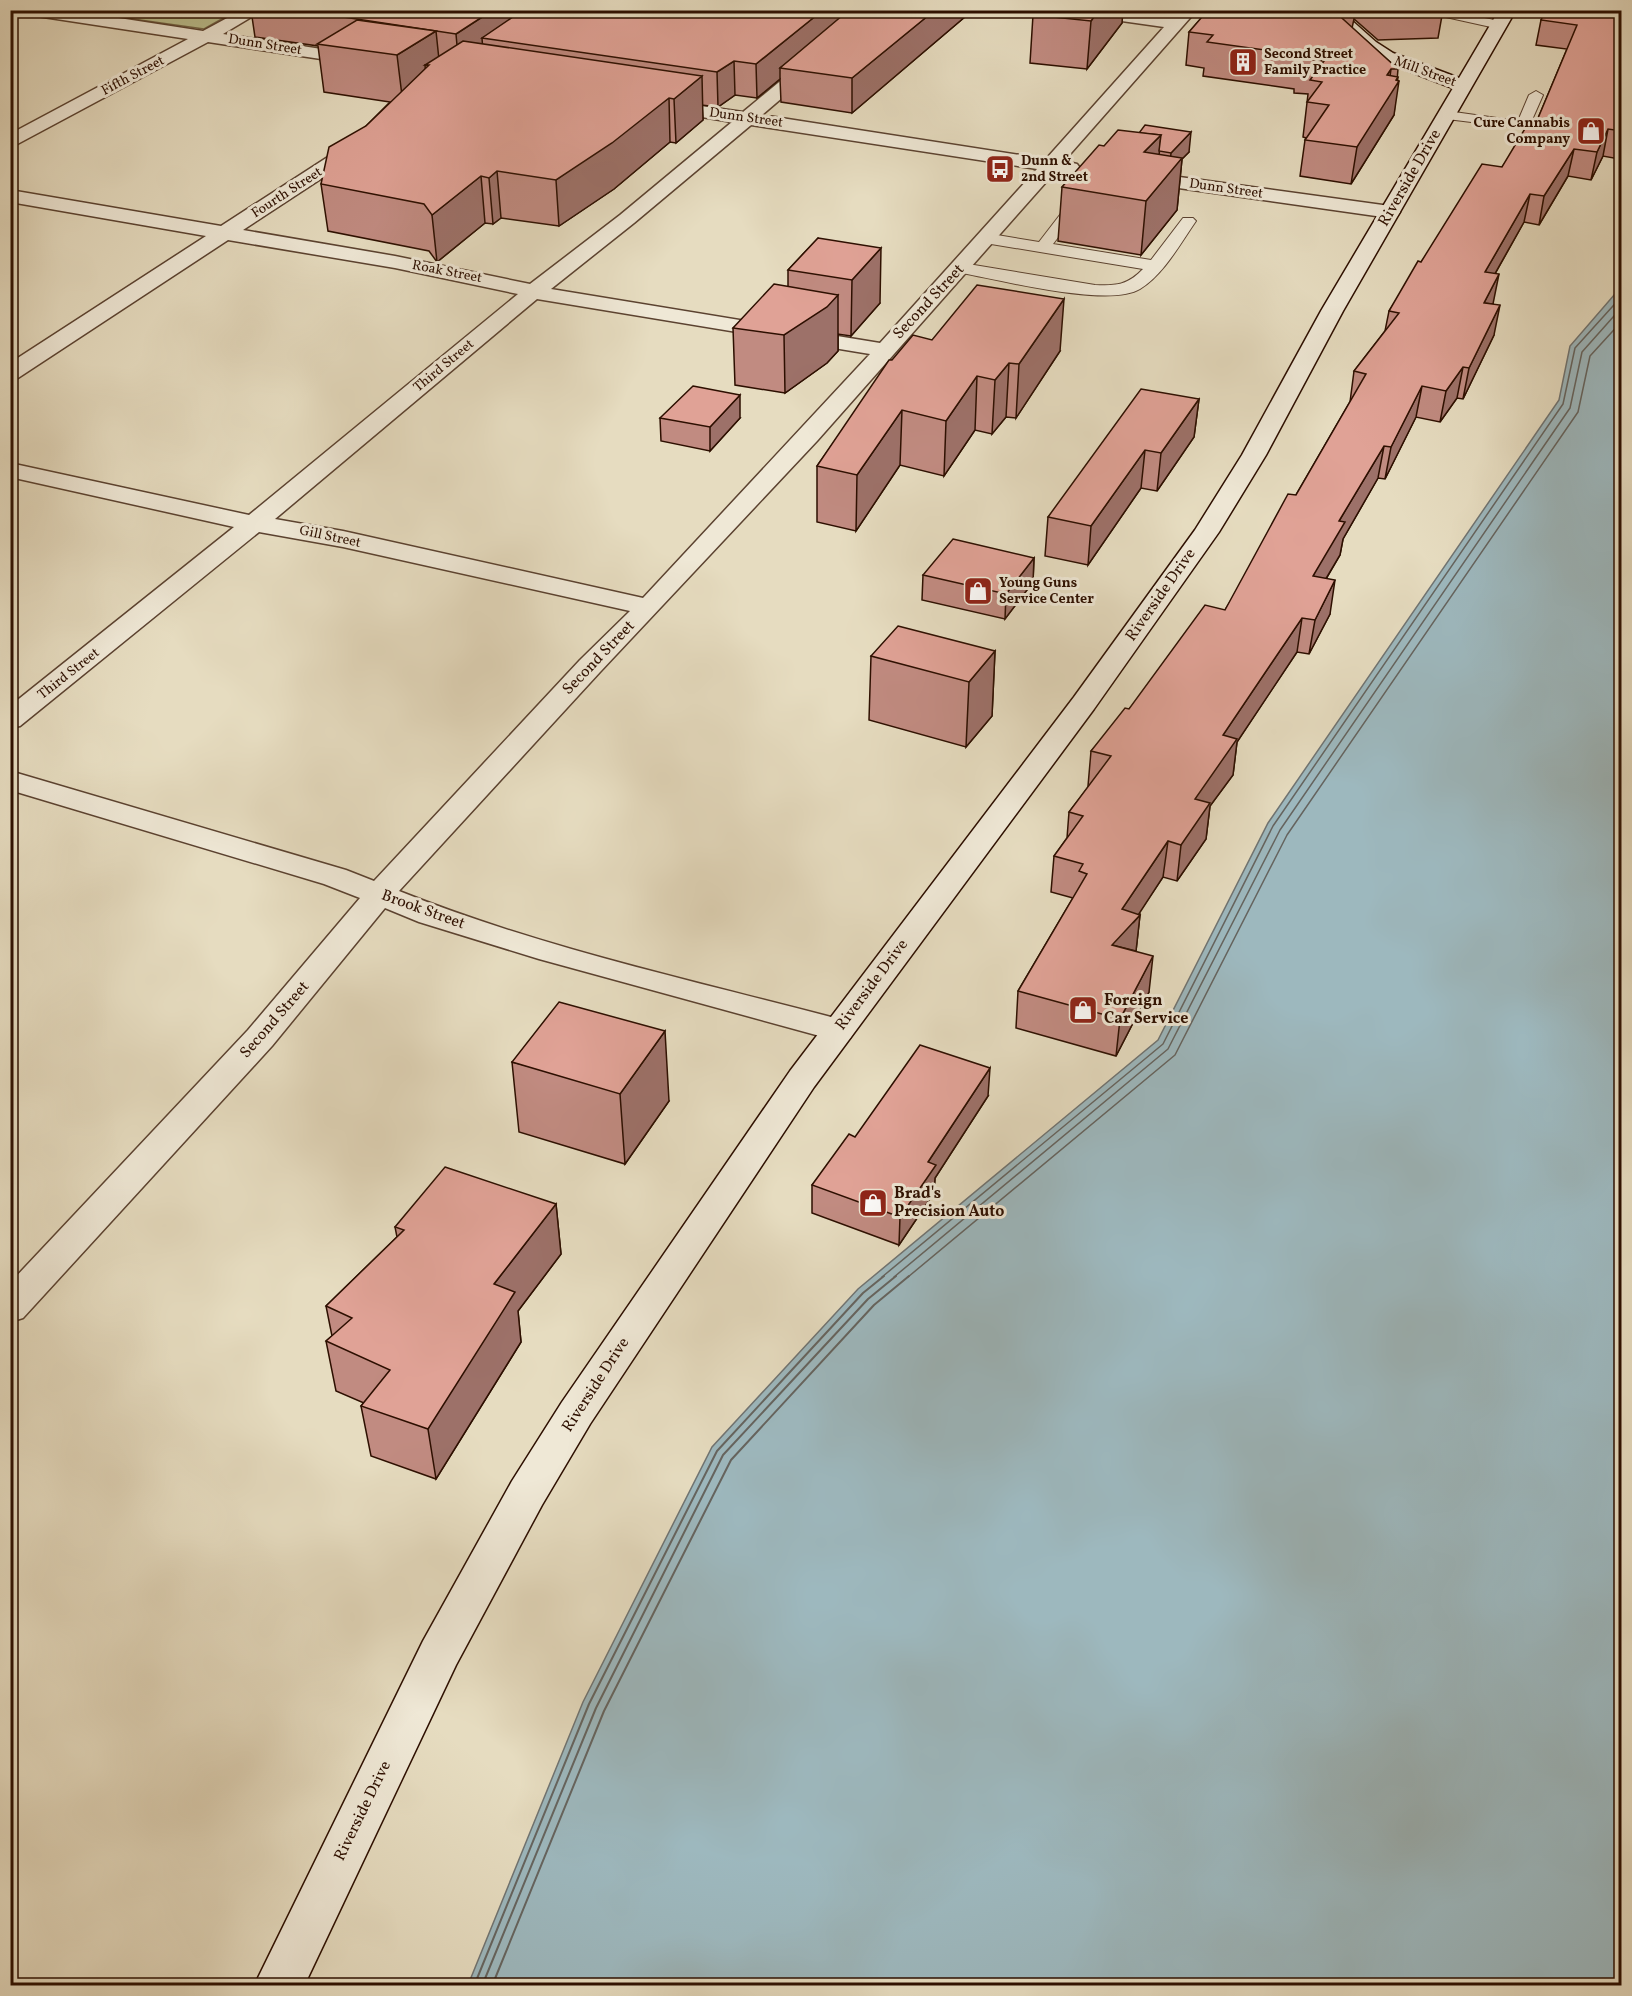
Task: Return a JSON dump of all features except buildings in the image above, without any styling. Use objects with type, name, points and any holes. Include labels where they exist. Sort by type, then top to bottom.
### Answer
[{"type":"street","name":"Dunn Street","points":[[30,10],[382,63]]},
{"type":"street","name":"Fifth Street","points":[[10,142],[255,10]]},
{"type":"street","name":"Third Street","points":[[10,720],[92,657],[533,292],[627,219],[877,10]]},
{"type":"street","points":[[1079,10],[1184,17]]},
{"type":"street","name":"Mill Street","points":[[1330,10],[1370,46],[1387,57],[1464,86]]},
{"type":"street","name":"Riverside Drive","points":[[278,1986],[439,1654],[527,1493],[576,1413],[802,1078],[1084,703],[1206,532],[1254,455],[1504,14]]},
{"type":"street","name":"Second Street","points":[[10,1308],[260,1038],[347,936],[379,894],[590,666],[649,608],[809,436],[883,350],[962,268],[985,238],[1184,17]]},
{"type":"street","name":"Dunn Street","points":[[641,102],[1088,170]]},
{"type":"street","name":"Fourth Street","points":[[10,374],[375,135]]},
{"type":"street","name":"Dunn Street","points":[[1122,175],[1390,212]]},
{"type":"street","name":"Roak Street","points":[[10,196],[395,262],[514,285],[533,292],[883,350]]},
{"type":"street","name":"Gill Street","points":[[10,470],[218,517],[255,522],[649,608]]},
{"type":"street","name":"Brook Street","points":[[10,780],[335,877],[430,915],[550,952],[838,1030]]},
{"type":"lane","points":[[1420,10],[1504,14]]},
{"type":"lane","points":[[1447,115],[1523,126],[1536,95]]},
{"type":"lane","points":[[1043,248],[1084,193]]},
{"type":"lane","points":[[962,268],[1103,290],[1128,289],[1155,266],[1188,221]]},
{"type":"lane","points":[[985,238],[1155,266]]},
{"type":"green space","points":[[76,11],[236,11],[204,29]]},
{"type":"water","points":[[1621,287],[1621,1985],[468,1985],[583,1702],[712,1447],[858,1289],[1158,1040],[1268,823],[1559,400],[1570,346]]},
{"type":"place","name":"Second Street Family Practice","points":[[1243,62]]},
{"type":"place","name":"Cure Cannabis Company","points":[[1591,131]]},
{"type":"place","name":"Dunn & 2nd Street","points":[[1000,169]]},
{"type":"place","name":"Young Guns Service Center","points":[[978,591]]},
{"type":"place","name":"Foreign Car Service","points":[[1083,1010]]},
{"type":"place","name":"Brad's Precision Auto","points":[[873,1203]]}]
